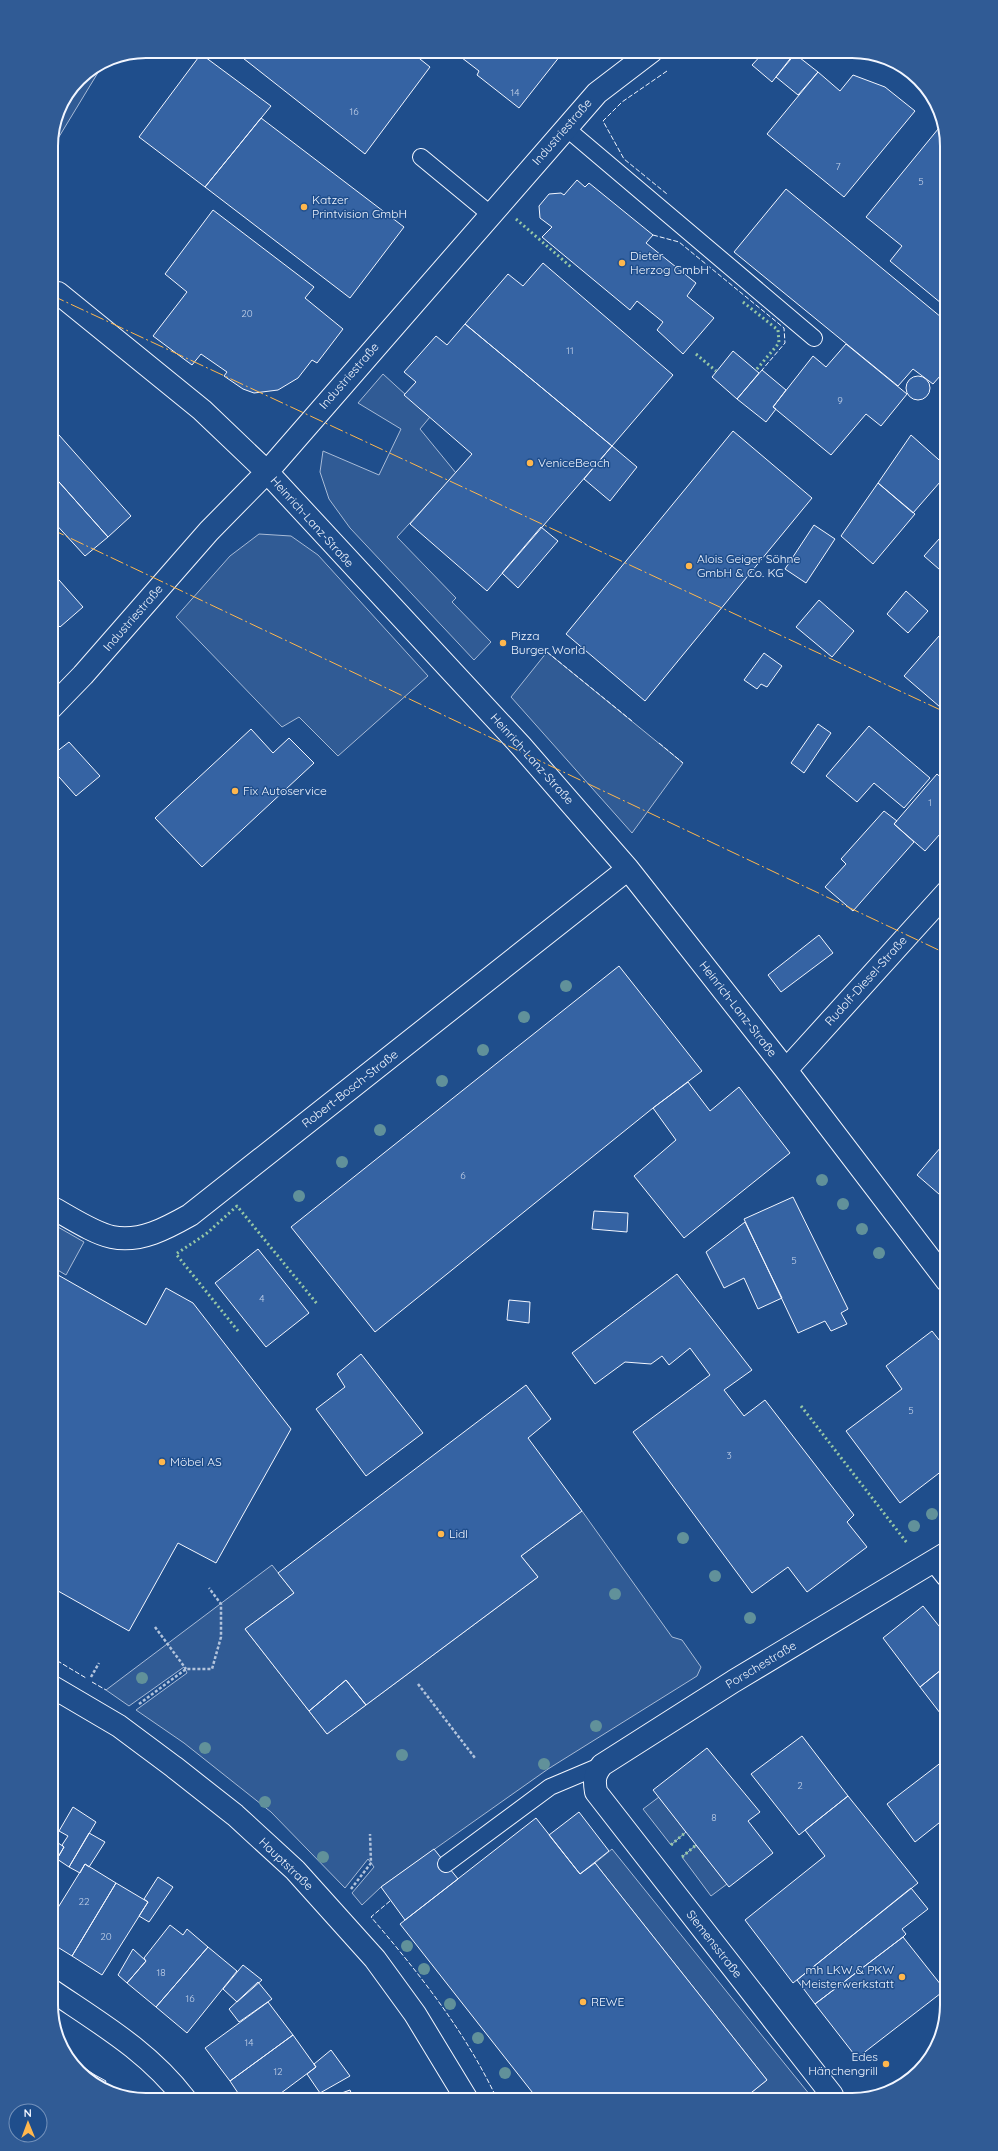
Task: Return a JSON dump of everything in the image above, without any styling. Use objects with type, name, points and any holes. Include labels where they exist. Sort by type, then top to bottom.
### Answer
[{"type":"street","name":"Industriestraße","points":[[58,701],[83,676],[209,531],[267,472],[596,93],[643,58]]},
{"type":"street","name":"Heinrich-Lanz-Straße","points":[[58,293],[202,410],[267,472],[521,746],[628,869],[786,1070],[940,1272]]},
{"type":"street","name":"Robert-Bosch-Straße","points":[[58,1210],[112,1237],[143,1236],[163,1230],[190,1215],[628,869]]},
{"type":"street","name":"Rudolf-Diesel-Straße","points":[[786,1070],[940,900]]},
{"type":"street","name":"Porschestraße","points":[[602,1765],[734,1681],[940,1565]]},
{"type":"street","name":"Hauptstraße","points":[[58,1690],[118,1726],[236,1815],[294,1870],[333,1911],[375,1960],[415,2014],[463,2093]]},
{"type":"street","name":"Siemensstraße","points":[[602,1765],[596,1773],[594,1779],[596,1792],[830,2093]]},
{"type":"street","points":[[58,1995],[129,2042],[160,2070],[179,2093]]},
{"type":"lane","points":[[566,128],[814,338]]},
{"type":"lane","points":[[421,157],[490,214]]},
{"type":"lane","points":[[446,1864],[550,1787],[602,1765]]},
{"type":"path","points":[[118,1726],[132,1708],[186,1669],[212,1669],[221,1636],[221,1604],[209,1588]]},
{"type":"path","points":[[155,1627],[186,1669]]},
{"type":"path","points":[[418,1684],[475,1758]]},
{"type":"path","points":[[333,1911],[371,1862],[370,1834]]},
{"type":"shaded area","points":[[98,72],[58,138],[61,123],[73,97],[84,84]]},
{"type":"shaded area","points":[[383,374],[430,417],[420,429],[456,473],[397,537],[456,598],[452,602],[491,642],[474,660],[350,528],[329,499],[320,472],[323,451],[379,475],[401,429],[358,403]]},
{"type":"shaded area","points":[[259,534],[291,536],[318,555],[428,676],[338,756],[299,717],[282,727],[176,617],[230,556]]},
{"type":"shaded area","points":[[547,652],[683,763],[632,833],[511,697]]},
{"type":"shaded area","points":[[58,1227],[84,1242],[66,1275],[58,1270]]},
{"type":"shaded area","points":[[582,1511],[672,1637],[682,1640],[701,1667],[697,1676],[548,1769],[381,1887],[362,1905],[352,1893],[374,1867],[368,1859],[345,1888],[271,1812],[184,1743],[136,1710],[187,1673],[184,1667],[129,1706],[106,1690],[272,1565],[294,1593],[245,1629],[327,1734],[538,1577],[521,1556]]},
{"type":"shaded area","points":[[659,1797],[686,1832],[671,1845],[643,1809]]},
{"type":"shaded area","points":[[696,1845],[727,1884],[711,1896],[682,1857]]},
{"type":"shaded area","points":[[612,1849],[808,2093],[751,2093],[767,2080],[595,1863]]},
{"type":"building","points":[[198,58],[206,58],[271,106],[205,187],[139,137]]},
{"type":"building","points":[[243,58],[419,58],[430,67],[365,154]]},
{"type":"building","points":[[462,58],[558,58],[519,108],[477,75],[479,71]]},
{"type":"building","points":[[758,58],[791,58],[772,82],[752,65]]},
{"type":"building","points":[[792,58],[800,58],[818,72],[798,95],[776,77]]},
{"type":"building","points":[[818,72],[840,91],[853,75],[885,87],[915,111],[844,197],[767,134]]},
{"type":"building","name":"Katzer Printvision GmbH","points":[[261,118],[404,227],[350,298],[205,187]]},
{"type":"building","points":[[938,129],[940,140],[940,302],[890,261],[902,246],[866,217]]},
{"type":"building","name":"Dieter Herzog GmbH","points":[[577,180],[585,187],[589,183],[653,235],[646,243],[696,283],[687,296],[714,318],[683,354],[657,330],[663,322],[637,301],[630,310],[542,237],[552,227],[540,218],[539,206],[549,194],[561,193],[564,195]]},
{"type":"building","points":[[786,189],[940,316],[940,376],[933,384],[913,369],[898,386],[734,252]]},
{"type":"building","points":[[213,210],[314,287],[305,298],[343,329],[317,363],[312,360],[298,378],[278,390],[254,393],[243,389],[224,376],[227,372],[201,354],[192,365],[153,336],[187,292],[165,274]]},
{"type":"building","points":[[543,263],[673,375],[612,446],[465,324],[508,274],[523,286]]},
{"type":"building","name":"VeniceBeach","points":[[465,324],[612,446],[487,591],[410,524],[472,454],[404,395],[416,382],[404,372],[436,336],[447,345]]},
{"type":"building","points":[[846,344],[907,394],[881,426],[866,414],[831,455],[773,407],[813,356],[826,367]]},
{"type":"building","points":[[733,351],[759,373],[737,399],[712,377]]},
{"type":"building","points":[[762,370],[786,390],[773,407],[776,409],[766,422],[737,399]]},
{"type":"building","points":[[918,376],[927,379],[930,388],[927,397],[918,400],[909,397],[906,388],[909,379]]},
{"type":"building","name":"Alois Geiger Söhne GmbH & Co. KG","points":[[733,431],[812,498],[645,701],[566,634]]},
{"type":"building","points":[[58,434],[131,516],[108,537],[58,481]]},
{"type":"building","points":[[911,435],[940,461],[940,482],[913,513],[878,483]]},
{"type":"building","points":[[612,446],[637,467],[610,501],[584,479]]},
{"type":"building","points":[[58,481],[108,537],[85,556],[58,527]]},
{"type":"building","points":[[878,483],[915,514],[873,564],[841,536]]},
{"type":"building","points":[[814,525],[835,539],[806,583],[785,569]]},
{"type":"building","points":[[541,527],[558,541],[518,588],[502,573]]},
{"type":"building","points":[[940,538],[940,570],[924,556]]},
{"type":"building","points":[[58,579],[83,607],[60,627],[58,625]]},
{"type":"building","points":[[906,591],[928,611],[908,633],[887,614]]},
{"type":"building","points":[[819,600],[854,631],[832,657],[796,627]]},
{"type":"building","points":[[939,636],[940,637],[940,707],[904,676]]},
{"type":"building","points":[[764,653],[782,666],[767,687],[761,684],[757,689],[744,680]]},
{"type":"building","points":[[818,724],[831,733],[804,773],[791,763]]},
{"type":"building","points":[[869,726],[930,778],[904,808],[874,783],[857,802],[826,776]]},
{"type":"building","name":"Fix Autoservice","points":[[251,729],[273,753],[289,738],[314,763],[202,867],[155,818]]},
{"type":"building","points":[[69,742],[100,776],[76,796],[58,776],[58,751]]},
{"type":"building","points":[[937,774],[940,777],[940,834],[925,851],[894,824]]},
{"type":"building","points":[[884,811],[897,821],[894,824],[914,842],[853,911],[825,887],[846,864],[841,859]]},
{"type":"building","points":[[819,935],[833,953],[781,992],[768,975]]},
{"type":"building","points":[[619,966],[702,1071],[653,1108],[375,1332],[291,1227]]},
{"type":"building","points":[[688,1082],[710,1111],[739,1087],[790,1153],[684,1238],[634,1176],[676,1140],[653,1108]]},
{"type":"building","points":[[940,1148],[940,1195],[917,1175]]},
{"type":"building","points":[[793,1197],[848,1309],[841,1313],[847,1324],[831,1331],[825,1321],[798,1333],[744,1219]]},
{"type":"building","points":[[594,1211],[628,1213],[627,1232],[592,1229]]},
{"type":"building","points":[[745,1222],[782,1298],[758,1309],[744,1278],[724,1288],[706,1252]]},
{"type":"building","points":[[258,1249],[309,1313],[266,1347],[215,1283]]},
{"type":"building","points":[[677,1274],[752,1370],[724,1390],[744,1416],[765,1400],[854,1515],[847,1522],[867,1547],[807,1592],[788,1567],[752,1593],[633,1432],[710,1375],[690,1348],[669,1365],[662,1356],[651,1364],[625,1362],[595,1384],[572,1353]]},
{"type":"building","name":"Möbel AS","points":[[58,1275],[146,1325],[166,1288],[193,1303],[291,1429],[216,1563],[178,1543],[129,1631],[58,1591]]},
{"type":"building","points":[[509,1300],[530,1302],[529,1323],[507,1320]]},
{"type":"building","points":[[932,1331],[940,1341],[940,1472],[900,1503],[846,1431],[902,1389],[886,1366]]},
{"type":"building","points":[[361,1354],[423,1433],[366,1476],[316,1409],[345,1387],[337,1374]]},
{"type":"building","name":"Lidl","points":[[526,1385],[551,1419],[528,1438],[582,1511],[521,1556],[538,1577],[366,1705],[346,1680],[309,1711],[245,1629],[294,1593],[278,1573]]},
{"type":"building","points":[[923,1606],[940,1627],[940,1671],[920,1687],[883,1638]]},
{"type":"building","points":[[940,1671],[940,1713],[920,1687]]},
{"type":"building","points":[[346,1680],[366,1705],[327,1734],[309,1711]]},
{"type":"building","points":[[802,1736],[848,1796],[799,1835],[751,1774]]},
{"type":"building","points":[[707,1748],[760,1812],[748,1821],[773,1853],[729,1887],[653,1790]]},
{"type":"building","points":[[940,1763],[940,1822],[915,1842],[887,1804]]},
{"type":"building","points":[[848,1796],[918,1883],[793,1983],[745,1920],[825,1856],[805,1830]]},
{"type":"building","points":[[73,1807],[96,1822],[69,1867],[58,1860],[64,1847],[62,1845],[68,1836],[59,1831]]},
{"type":"building","points":[[579,1812],[609,1851],[580,1874],[549,1835]]},
{"type":"building","name":"REWE","points":[[536,1818],[580,1874],[595,1863],[767,2080],[751,2093],[533,2093],[400,1924]]},
{"type":"building","points":[[89,1833],[105,1842],[89,1867],[85,1864],[80,1873],[69,1867]]},
{"type":"building","points":[[58,1843],[64,1847],[58,1857]]},
{"type":"building","points":[[434,1849],[458,1879],[405,1920],[381,1887]]},
{"type":"building","points":[[85,1864],[116,1883],[72,1956],[58,1947],[58,1908]]},
{"type":"building","points":[[158,1877],[173,1887],[149,1922],[139,1916],[148,1902],[144,1899]]},
{"type":"building","points":[[116,1883],[148,1902],[102,1975],[72,1956]]},
{"type":"building","points":[[911,1888],[928,1909],[902,1929],[906,1934],[903,1937],[815,2004],[797,1980]]},
{"type":"building","points":[[170,1925],[183,1935],[187,1929],[208,1947],[156,2007],[127,1983],[146,1961],[144,1958]]},
{"type":"building","points":[[903,1937],[940,1984],[940,1994],[857,2058],[815,2004]]},
{"type":"building","points":[[208,1947],[237,1971],[187,2033],[156,2007]]},
{"type":"building","points":[[133,1949],[146,1961],[127,1983],[118,1975]]},
{"type":"building","points":[[243,1965],[262,1980],[237,2002],[223,1989]]},
{"type":"building","points":[[258,1982],[272,1999],[239,2022],[229,2009]]},
{"type":"building","points":[[268,2002],[293,2035],[230,2081],[205,2048]]},
{"type":"building","points":[[293,2035],[316,2067],[281,2093],[238,2093],[230,2081]]},
{"type":"building","points":[[331,2050],[350,2076],[320,2093],[307,2074],[316,2067],[314,2064]]},
{"type":"building","points":[[94,2076],[106,2081],[105,2083],[102,2081]]},
{"type":"building","points":[[350,2090],[351,2093],[342,2093]]},
{"type":"hedge","points":[[516,219],[571,267]]},
{"type":"hedge","points":[[743,302],[778,330],[779,343],[756,370]]},
{"type":"hedge","points":[[696,354],[716,371]]},
{"type":"hedge","points":[[238,1331],[176,1254],[206,1234],[237,1206],[318,1305]]},
{"type":"hedge","points":[[801,1406],[907,1543]]},
{"type":"hedge","points":[[671,1845],[686,1832]]},
{"type":"hedge","points":[[682,1857],[696,1845]]},
{"type":"fence","points":[[667,71],[622,102],[603,121],[624,159],[667,194]]},
{"type":"fence","points":[[653,235],[679,242],[784,328],[785,343],[762,370]]},
{"type":"fence","points":[[547,652],[632,721]]},
{"type":"fence","points":[[659,743],[683,763]]},
{"type":"fence","points":[[58,1661],[86,1678]]},
{"type":"fence","points":[[92,1682],[106,1690]]},
{"type":"fence","points":[[390,1901],[371,1917],[440,2003],[470,2049],[494,2093]]},
{"type":"power","points":[[58,298],[940,710]]},
{"type":"power","points":[[58,532],[940,951]]},
{"type":"place","name":"Katzer Printvision GmbH","points":[[304,207]]},
{"type":"place","name":"Dieter Herzog GmbH","points":[[622,263]]},
{"type":"place","name":"VeniceBeach","points":[[530,463]]},
{"type":"place","name":"Alois Geiger Söhne GmbH & Co. KG","points":[[689,566]]},
{"type":"place","name":"Pizza Burger World","points":[[503,643]]},
{"type":"place","name":"Fix Autoservice","points":[[235,791]]},
{"type":"place","name":"Möbel AS","points":[[162,1462]]},
{"type":"place","name":"Lidl","points":[[441,1534]]},
{"type":"place","name":"mh LKW & PKW Meisterwerkstatt","points":[[902,1977]]},
{"type":"place","name":"REWE","points":[[583,2002]]},
{"type":"place","name":"Edes Hänchengrill","points":[[886,2064]]}]
